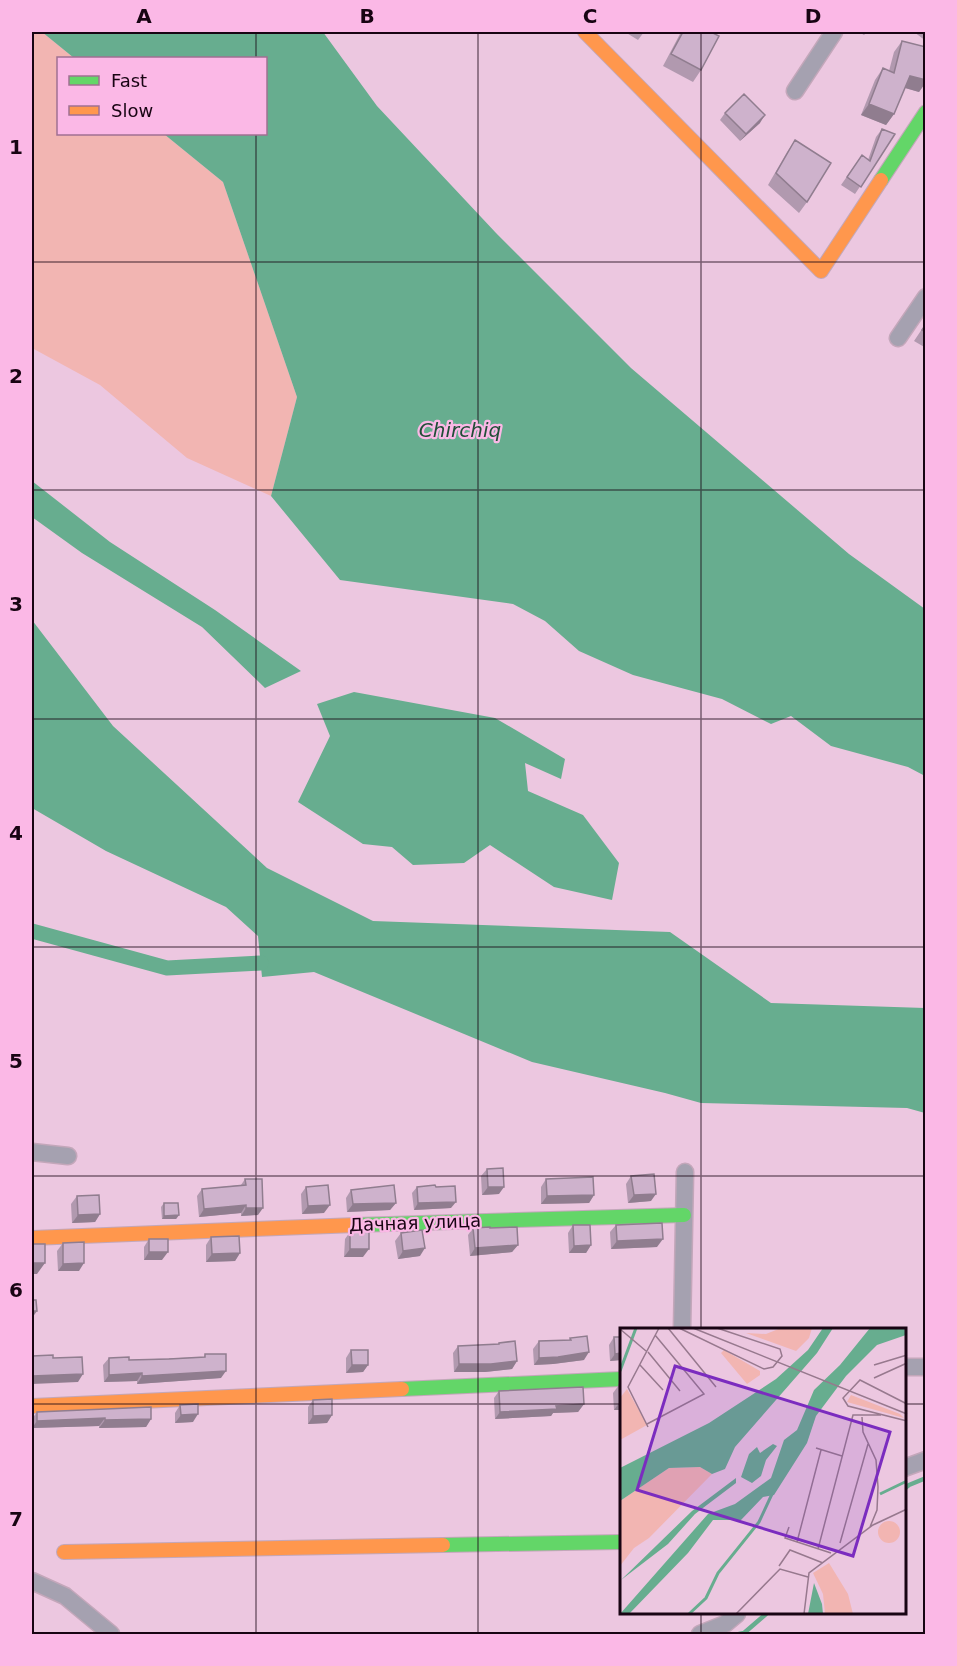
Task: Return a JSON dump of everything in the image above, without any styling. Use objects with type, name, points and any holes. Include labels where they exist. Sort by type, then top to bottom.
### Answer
[{"type":"street","points":[[585,32],[821,271],[926,112]]},
{"type":"street","points":[[795,91],[834,32]]},
{"type":"street","points":[[898,338],[926,297]]},
{"type":"street","points":[[32,1152],[68,1156]]},
{"type":"street","points":[[682,1328],[685,1172]]},
{"type":"street","name":"Дачная улица","points":[[32,1238],[684,1215]]},
{"type":"street","points":[[906,1367],[926,1366]]},
{"type":"street","points":[[32,1406],[620,1379]]},
{"type":"street","points":[[906,1467],[926,1460]]},
{"type":"street","points":[[64,1552],[620,1542]]},
{"type":"street","points":[[32,1581],[64,1596],[111,1635]]},
{"type":"street","points":[[700,1635],[725,1624],[736,1615]]},
{"type":"shaded area","points":[[32,32],[42,32],[73,57],[57,57],[57,135],[165,135],[223,182],[297,397],[271,496],[187,458],[100,385],[32,348]]},
{"type":"water","name":"Chirchiq","points":[[42,32],[323,32],[377,106],[496,233],[631,368],[849,554],[925,609],[925,776],[908,767],[831,746],[791,716],[771,724],[722,699],[633,675],[579,651],[545,621],[513,604],[340,580],[271,496],[297,397],[223,182],[165,135],[267,135],[267,57],[73,57]]},
{"type":"water","points":[[32,481],[110,542],[215,610],[301,671],[265,688],[202,627],[82,553],[32,517]]},
{"type":"water","points":[[32,620],[113,726],[267,868],[373,921],[670,932],[771,1003],[925,1008],[925,1113],[907,1108],[701,1103],[532,1062],[314,972],[262,977],[258,936],[226,907],[106,851],[32,808]]},
{"type":"water","points":[[354,692],[495,718],[565,759],[561,779],[525,763],[528,791],[583,815],[619,863],[612,900],[554,887],[490,845],[464,863],[413,865],[392,847],[363,844],[298,802],[330,736],[317,704]]},
{"type":"building","points":[[683,32],[711,32],[719,36],[701,70],[671,54]]},
{"type":"building","points":[[902,41],[926,47],[926,80],[910,76],[894,114],[869,104],[883,68],[894,73]]},
{"type":"building","points":[[744,94],[765,115],[746,134],[725,113]]},
{"type":"building","points":[[882,129],[895,134],[861,187],[847,177],[862,155],[870,161]]},
{"type":"building","points":[[795,140],[831,163],[807,202],[776,173]]},
{"type":"building","points":[[503,1168],[504,1187],[488,1187],[487,1169]]},
{"type":"building","points":[[654,1174],[656,1194],[634,1195],[631,1176]]},
{"type":"building","points":[[593,1177],[594,1195],[547,1196],[546,1179]]},
{"type":"building","points":[[245,1179],[262,1179],[263,1208],[246,1208],[246,1205],[204,1209],[202,1189],[246,1185]]},
{"type":"building","points":[[328,1185],[330,1205],[308,1206],[306,1187]]},
{"type":"building","points":[[394,1185],[396,1203],[353,1204],[351,1190]]},
{"type":"building","points":[[435,1185],[436,1187],[455,1186],[456,1202],[418,1203],[417,1187]]},
{"type":"building","points":[[99,1195],[100,1214],[78,1215],[77,1196]]},
{"type":"building","points":[[164,1203],[178,1203],[179,1215],[164,1216]]},
{"type":"building","points":[[662,1223],[663,1239],[617,1241],[616,1225]]},
{"type":"building","points":[[573,1225],[590,1225],[591,1245],[574,1246]]},
{"type":"building","points":[[517,1227],[518,1245],[475,1248],[473,1228]]},
{"type":"building","points":[[422,1230],[425,1248],[403,1251],[401,1233]]},
{"type":"building","points":[[369,1231],[369,1249],[350,1249],[350,1232]]},
{"type":"building","points":[[239,1236],[240,1253],[212,1254],[211,1237]]},
{"type":"building","points":[[149,1239],[168,1239],[168,1252],[149,1252]]},
{"type":"building","points":[[84,1242],[84,1263],[63,1264],[63,1243]]},
{"type":"building","points":[[32,1244],[45,1244],[45,1263],[32,1263]]},
{"type":"building","points":[[32,1300],[36,1300],[37,1311],[32,1311]]},
{"type":"building","points":[[587,1336],[589,1352],[539,1358],[539,1341],[571,1340],[570,1338]]},
{"type":"building","points":[[614,1337],[620,1337],[620,1353],[615,1354]]},
{"type":"building","points":[[515,1341],[517,1361],[459,1364],[458,1346]]},
{"type":"building","points":[[351,1350],[368,1350],[368,1365],[352,1365]]},
{"type":"building","points":[[205,1354],[226,1354],[226,1371],[142,1376],[142,1373],[109,1375],[109,1358],[169,1359],[205,1357]]},
{"type":"building","points":[[53,1355],[53,1358],[82,1357],[83,1374],[32,1376],[32,1356]]},
{"type":"building","points":[[583,1387],[584,1404],[556,1406],[557,1409],[500,1412],[499,1391]]},
{"type":"building","points":[[332,1399],[332,1415],[313,1416],[313,1400]]},
{"type":"building","points":[[198,1404],[198,1414],[181,1415],[180,1405]]},
{"type":"building","points":[[151,1407],[151,1419],[105,1420],[105,1418],[37,1421],[37,1412]]},
{"type":"waterway","points":[[32,931],[167,968],[261,963]]},
{"type":"waterway","points":[[906,1487],[926,1478]]},
{"type":"waterway","points":[[739,1634],[744,1633],[765,1615]]},
{"type":"traffic: fast","points":[[881,180],[926,112]]},
{"type":"traffic: fast","points":[[356,1225],[684,1215]]},
{"type":"traffic: fast","points":[[402,1389],[620,1379]]},
{"type":"traffic: fast","points":[[443,1545],[620,1542]]},
{"type":"traffic: slow","points":[[585,32],[821,271],[881,180]]},
{"type":"traffic: slow","points":[[32,1238],[356,1225]]},
{"type":"traffic: slow","points":[[32,1406],[402,1389]]},
{"type":"traffic: slow","points":[[64,1552],[443,1545]]}]
